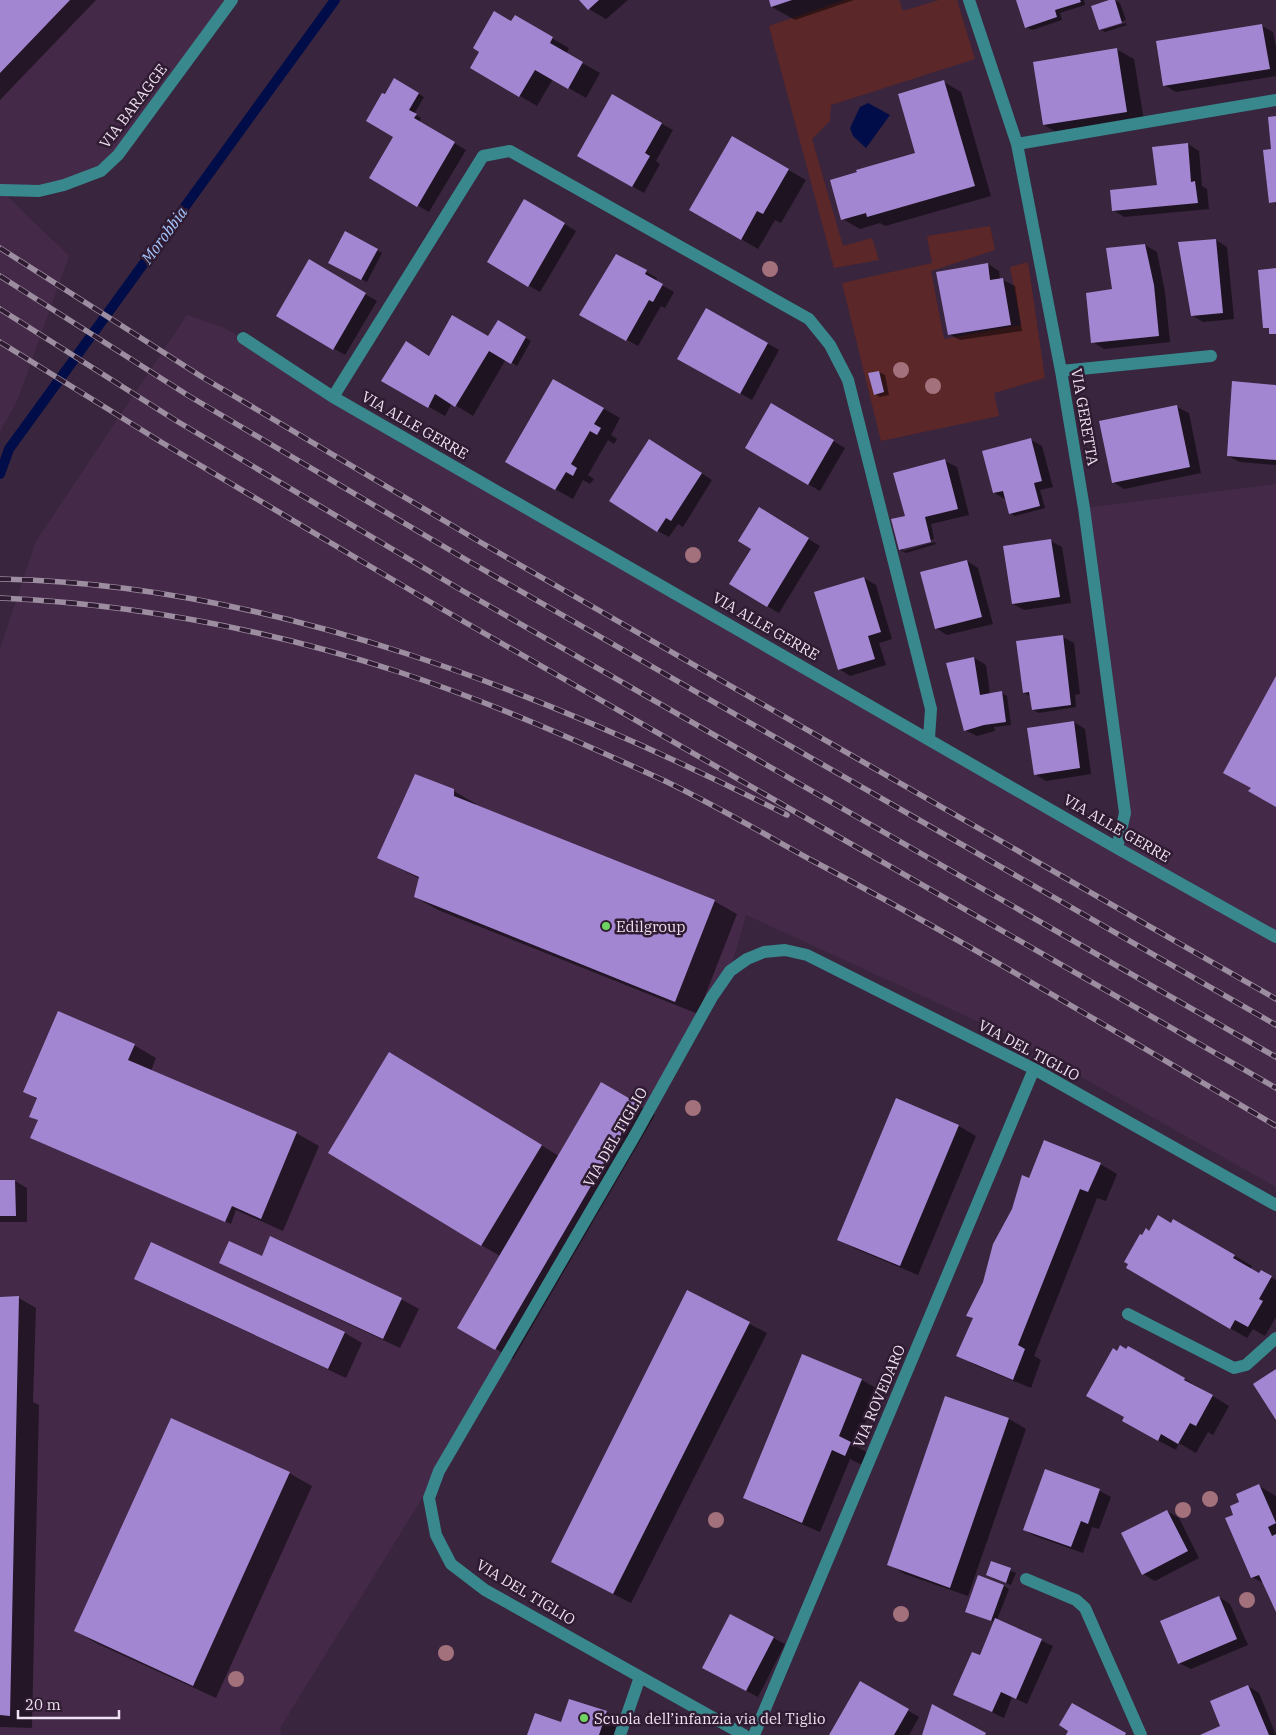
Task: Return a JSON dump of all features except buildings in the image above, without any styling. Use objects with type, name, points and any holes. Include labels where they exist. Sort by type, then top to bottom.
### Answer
[{"type":"street","name":"VIA BARAGGE","points":[[1,190],[39,191],[64,185],[101,171],[124,148],[232,0]]},
{"type":"street","name":"VIA GERETTA","points":[[969,0],[1017,144],[1061,371],[1084,508],[1125,813],[1117,848]]},
{"type":"street","points":[[1017,144],[1276,100]]},
{"type":"street","points":[[333,396],[483,156],[510,151],[809,319],[830,345],[848,380],[931,709],[929,738]]},
{"type":"street","name":"VIA ALLE GERRE","points":[[243,338],[333,396],[1117,848],[1276,937]]},
{"type":"street","points":[[1061,371],[1211,356]]},
{"type":"street","name":"VIA DEL TIGLIO","points":[[744,1735],[485,1590],[451,1564],[436,1535],[429,1498],[439,1471],[634,1137],[712,998],[730,971],[747,959],[764,952],[785,950],[807,955],[1034,1069],[1276,1205]]},
{"type":"street","name":"VIA ROVEDARO","points":[[754,1735],[1034,1069]]},
{"type":"street","points":[[1128,1314],[1234,1368],[1246,1365],[1276,1338]]},
{"type":"street","points":[[1026,1579],[1076,1600],[1085,1608],[1141,1735]]},
{"type":"street","points":[[620,1735],[640,1677]]},
{"type":"shaded area","points":[[0,0],[232,0],[118,155],[64,185],[2,191],[69,256],[18,399],[0,432]]},
{"type":"shaded area","points":[[844,0],[899,0],[903,11],[939,0],[957,0],[975,59],[831,105],[830,121],[812,139],[843,246],[872,238],[879,260],[834,268],[769,26]]},
{"type":"shaded area","points":[[868,103],[890,115],[866,148],[853,136],[850,128],[860,107]]},
{"type":"shaded area","points":[[990,226],[995,250],[931,271],[944,339],[1021,325],[1010,267],[1028,262],[1045,378],[994,393],[999,416],[881,441],[842,283],[932,263],[927,236]]},
{"type":"shaded area","points":[[187,315],[222,327],[243,338],[1117,847],[1125,813],[1084,508],[1276,484],[1276,1187],[1003,1033],[746,915],[730,971],[439,1471],[280,1728],[282,1735],[0,1735],[0,649],[36,541]]},
{"type":"waterway","name":"Morobbia","points":[[0,474],[9,449],[335,0]]},
{"type":"railway","points":[[0,248],[202,377],[480,542],[1276,999]]},
{"type":"railway","points":[[0,276],[189,396],[470,562],[1276,1025]]},
{"type":"railway","points":[[0,309],[175,420],[456,587],[1276,1057]]},
{"type":"railway","points":[[0,342],[161,442],[442,609],[1276,1088]]},
{"type":"railway","points":[[0,579],[102,586],[204,601],[306,624],[406,654],[505,688],[696,770],[787,815]]},
{"type":"railway","points":[[0,598],[101,606],[152,613],[252,632],[350,657],[399,672],[467,696],[534,723],[665,781],[721,810],[930,925],[1104,1024],[1276,1126]]},
{"type":"place","name":"Edilgroup","points":[[606,926]]},
{"type":"place","name":"Scuola dell’infanzia via del Tiglio","points":[[584,1718]]}]
